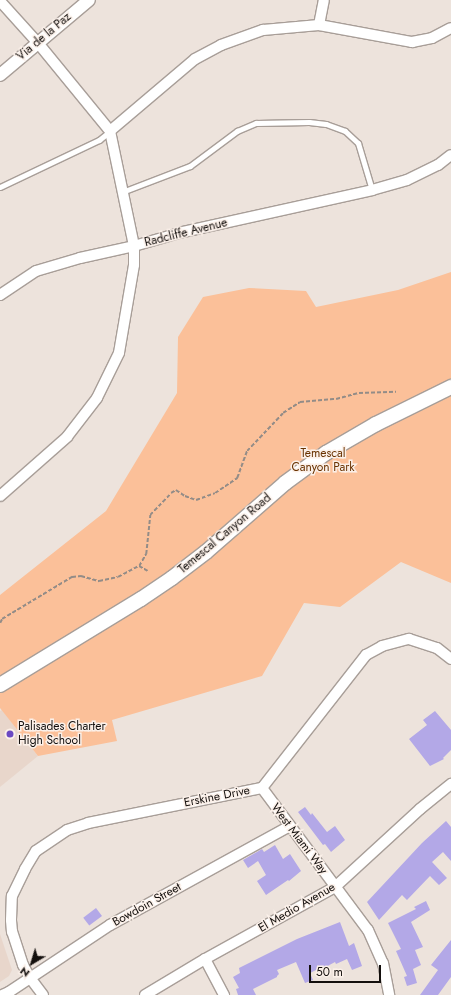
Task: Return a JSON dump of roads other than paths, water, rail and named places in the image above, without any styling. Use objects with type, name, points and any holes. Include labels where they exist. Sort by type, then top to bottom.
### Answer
[{"type":"main road","name":"Temescal Canyon Road","points":[[0,685],[141,599],[172,578],[206,552],[285,483],[326,452],[376,424],[451,387]]},
{"type":"street","name":"Via de la Paz","points":[[0,75],[89,0]]},
{"type":"street","points":[[319,25],[324,0]]},
{"type":"street","points":[[0,1],[38,43],[110,131],[134,246],[80,258],[36,271],[0,295]]},
{"type":"street","points":[[110,131],[195,59],[221,44],[263,30],[319,25],[412,42],[432,38],[451,28]]},
{"type":"street","name":"Radcliffe Avenue","points":[[0,496],[67,437],[97,398],[120,353],[134,265],[134,246],[183,232],[372,190],[407,180],[438,165],[451,155]]},
{"type":"street","name":"Erskine Drive","points":[[43,995],[30,978],[23,965],[12,932],[11,920],[12,896],[25,869],[36,851],[67,830],[88,823],[262,788],[366,655],[382,646],[409,639],[437,648],[451,659]]},
{"type":"street","name":"El Medio Avenue","points":[[145,995],[205,959],[335,887],[420,809],[451,784]]},
{"type":"street","name":"West Miami Way","points":[[262,788],[368,930],[383,963],[389,995]]},
{"type":"street","name":"Bowdoin Street","points":[[6,994],[110,925],[290,826]]},
{"type":"street","points":[[205,959],[224,995]]},
{"type":"lane","points":[[122,192],[190,166],[238,131],[256,123],[309,122],[326,124],[345,131],[358,143],[372,190]]},
{"type":"lane","points":[[0,187],[98,140],[110,131]]},
{"type":"place","name":"Palisades Charter High School","points":[[10,734]]},
{"type":"park label","name":"Temescal Canyon Park","points":[[323,461]]}]
